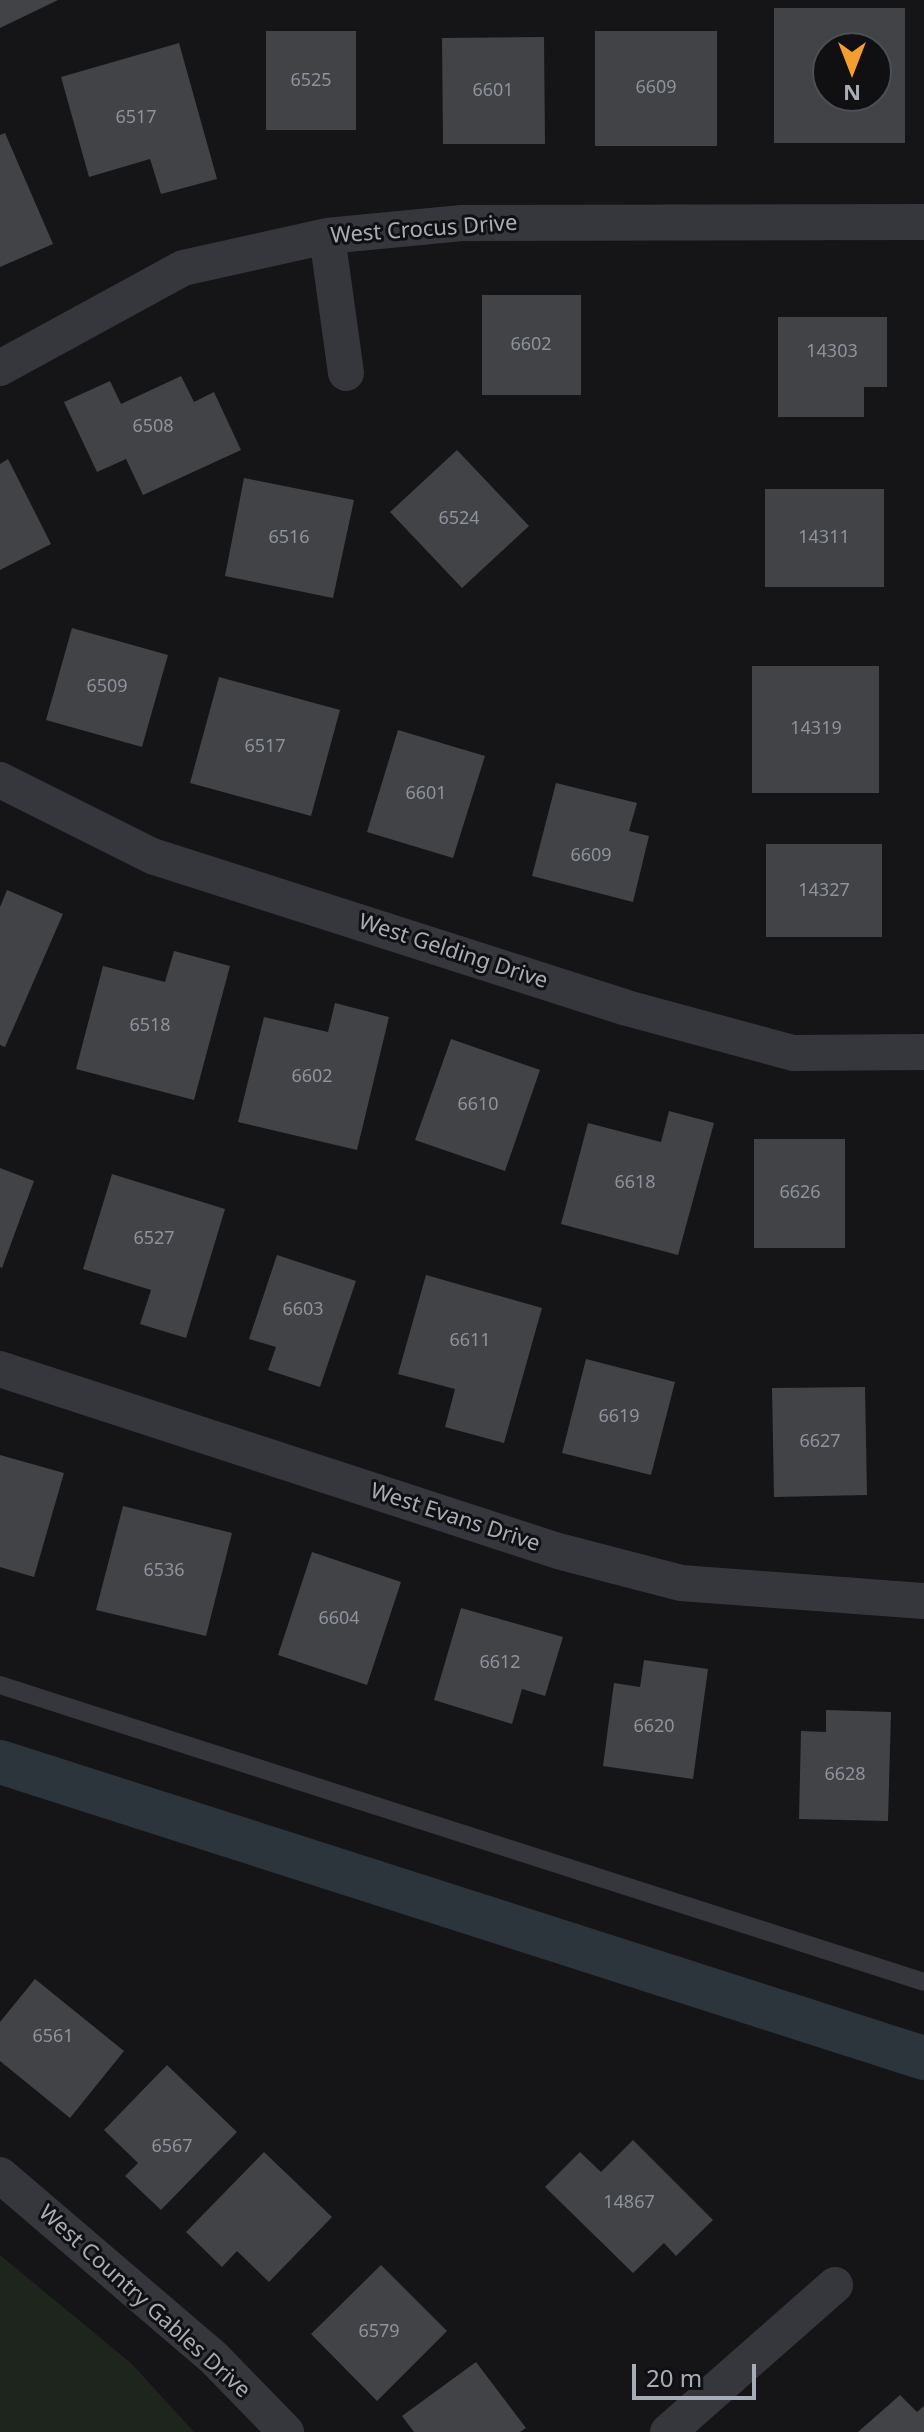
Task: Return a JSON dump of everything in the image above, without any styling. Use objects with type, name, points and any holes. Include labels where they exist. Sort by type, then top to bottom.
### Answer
[{"type":"street","name":"West Crocus Drive","points":[[0,368],[183,268],[327,236],[462,223],[924,222]]},
{"type":"street","points":[[327,236],[346,373]]},
{"type":"street","name":"West Gelding Drive","points":[[0,780],[152,856],[627,1008],[793,1053],[924,1052]]},
{"type":"street","name":"West Evans Drive","points":[[0,1369],[558,1551],[681,1583],[924,1601]]},
{"type":"street","name":"West Country Gables Drive","points":[[0,2175],[214,2358],[286,2432]]},
{"type":"street","points":[[668,2432],[835,2285]]},
{"type":"lane","points":[[0,1685],[924,1982]]},
{"type":"shaded area","points":[[0,2255],[132,2364],[194,2432],[0,2432]]},
{"type":"building","points":[[0,0],[58,0],[0,28]]},
{"type":"building","points":[[774,8],[905,8],[905,143],[774,143]]},
{"type":"building","points":[[266,31],[356,31],[356,130],[266,130]]},
{"type":"building","points":[[595,31],[717,31],[717,146],[595,146]]},
{"type":"building","points":[[544,37],[545,144],[443,144],[442,38]]},
{"type":"building","points":[[179,43],[217,179],[161,194],[150,159],[89,177],[61,77]]},
{"type":"building","points":[[5,133],[53,244],[0,267],[0,135]]},
{"type":"building","points":[[482,295],[581,295],[581,395],[482,395]]},
{"type":"building","points":[[778,317],[887,317],[887,387],[864,387],[864,417],[778,417]]},
{"type":"building","points":[[181,376],[194,402],[214,392],[241,450],[143,495],[126,459],[97,472],[64,402],[110,381],[121,404]]},
{"type":"building","points":[[457,450],[529,526],[462,588],[390,512]]},
{"type":"building","points":[[8,459],[51,544],[0,570],[0,464]]},
{"type":"building","points":[[244,478],[354,500],[333,598],[225,576]]},
{"type":"building","points":[[765,489],[884,489],[884,587],[765,587]]},
{"type":"building","points":[[72,628],[168,655],[142,747],[46,720]]},
{"type":"building","points":[[752,666],[879,666],[879,793],[752,793]]},
{"type":"building","points":[[219,677],[340,710],[311,816],[190,783]]},
{"type":"building","points":[[398,730],[485,756],[453,858],[367,832]]},
{"type":"building","points":[[556,783],[637,803],[629,831],[649,836],[633,902],[532,876]]},
{"type":"building","points":[[766,844],[882,844],[882,937],[766,937]]},
{"type":"building","points":[[7,890],[63,914],[5,1047],[0,1045],[0,907]]},
{"type":"building","points":[[174,951],[230,966],[194,1100],[76,1069],[103,966],[165,982]]},
{"type":"building","points":[[335,1003],[389,1017],[357,1150],[238,1122],[264,1017],[328,1032]]},
{"type":"building","points":[[451,1039],[540,1070],[505,1171],[415,1140]]},
{"type":"building","points":[[669,1111],[714,1123],[678,1255],[561,1224],[588,1123],[661,1142]]},
{"type":"building","points":[[754,1139],[845,1139],[845,1248],[754,1248]]},
{"type":"building","points":[[0,1168],[34,1181],[2,1268],[0,1267]]},
{"type":"building","points":[[112,1174],[225,1209],[186,1338],[140,1324],[151,1290],[83,1269]]},
{"type":"building","points":[[277,1255],[356,1281],[320,1387],[268,1370],[276,1347],[249,1339]]},
{"type":"building","points":[[426,1275],[542,1308],[504,1443],[445,1427],[455,1389],[398,1374]]},
{"type":"building","points":[[586,1359],[675,1382],[651,1475],[562,1453]]},
{"type":"building","points":[[865,1387],[867,1495],[774,1497],[772,1388]]},
{"type":"building","points":[[0,1455],[64,1473],[34,1577],[0,1567]]},
{"type":"building","points":[[123,1506],[232,1533],[206,1636],[96,1610]]},
{"type":"building","points":[[312,1552],[401,1582],[367,1685],[278,1655]]},
{"type":"building","points":[[461,1608],[563,1637],[545,1696],[522,1689],[512,1724],[434,1700]]},
{"type":"building","points":[[644,1660],[708,1669],[693,1779],[603,1766],[614,1683],[640,1687]]},
{"type":"building","points":[[826,1710],[891,1712],[888,1821],[799,1819],[801,1731],[826,1732]]},
{"type":"building","points":[[35,1979],[124,2051],[70,2118],[0,2061],[0,2022]]},
{"type":"building","points":[[167,2065],[237,2132],[161,2210],[125,2176],[138,2163],[104,2130]]},
{"type":"building","points":[[633,2140],[713,2220],[676,2256],[664,2243],[633,2273],[545,2187],[580,2152],[601,2172]]},
{"type":"building","points":[[264,2152],[332,2217],[269,2282],[237,2251],[222,2267],[186,2232]]},
{"type":"building","points":[[381,2265],[447,2331],[377,2401],[311,2334]]},
{"type":"building","points":[[476,2362],[526,2428],[520,2432],[414,2432],[402,2416]]},
{"type":"building","points":[[900,2395],[917,2412],[924,2406],[924,2432],[858,2432]]},
{"type":"waterway","points":[[0,1762],[924,2058]]}]
